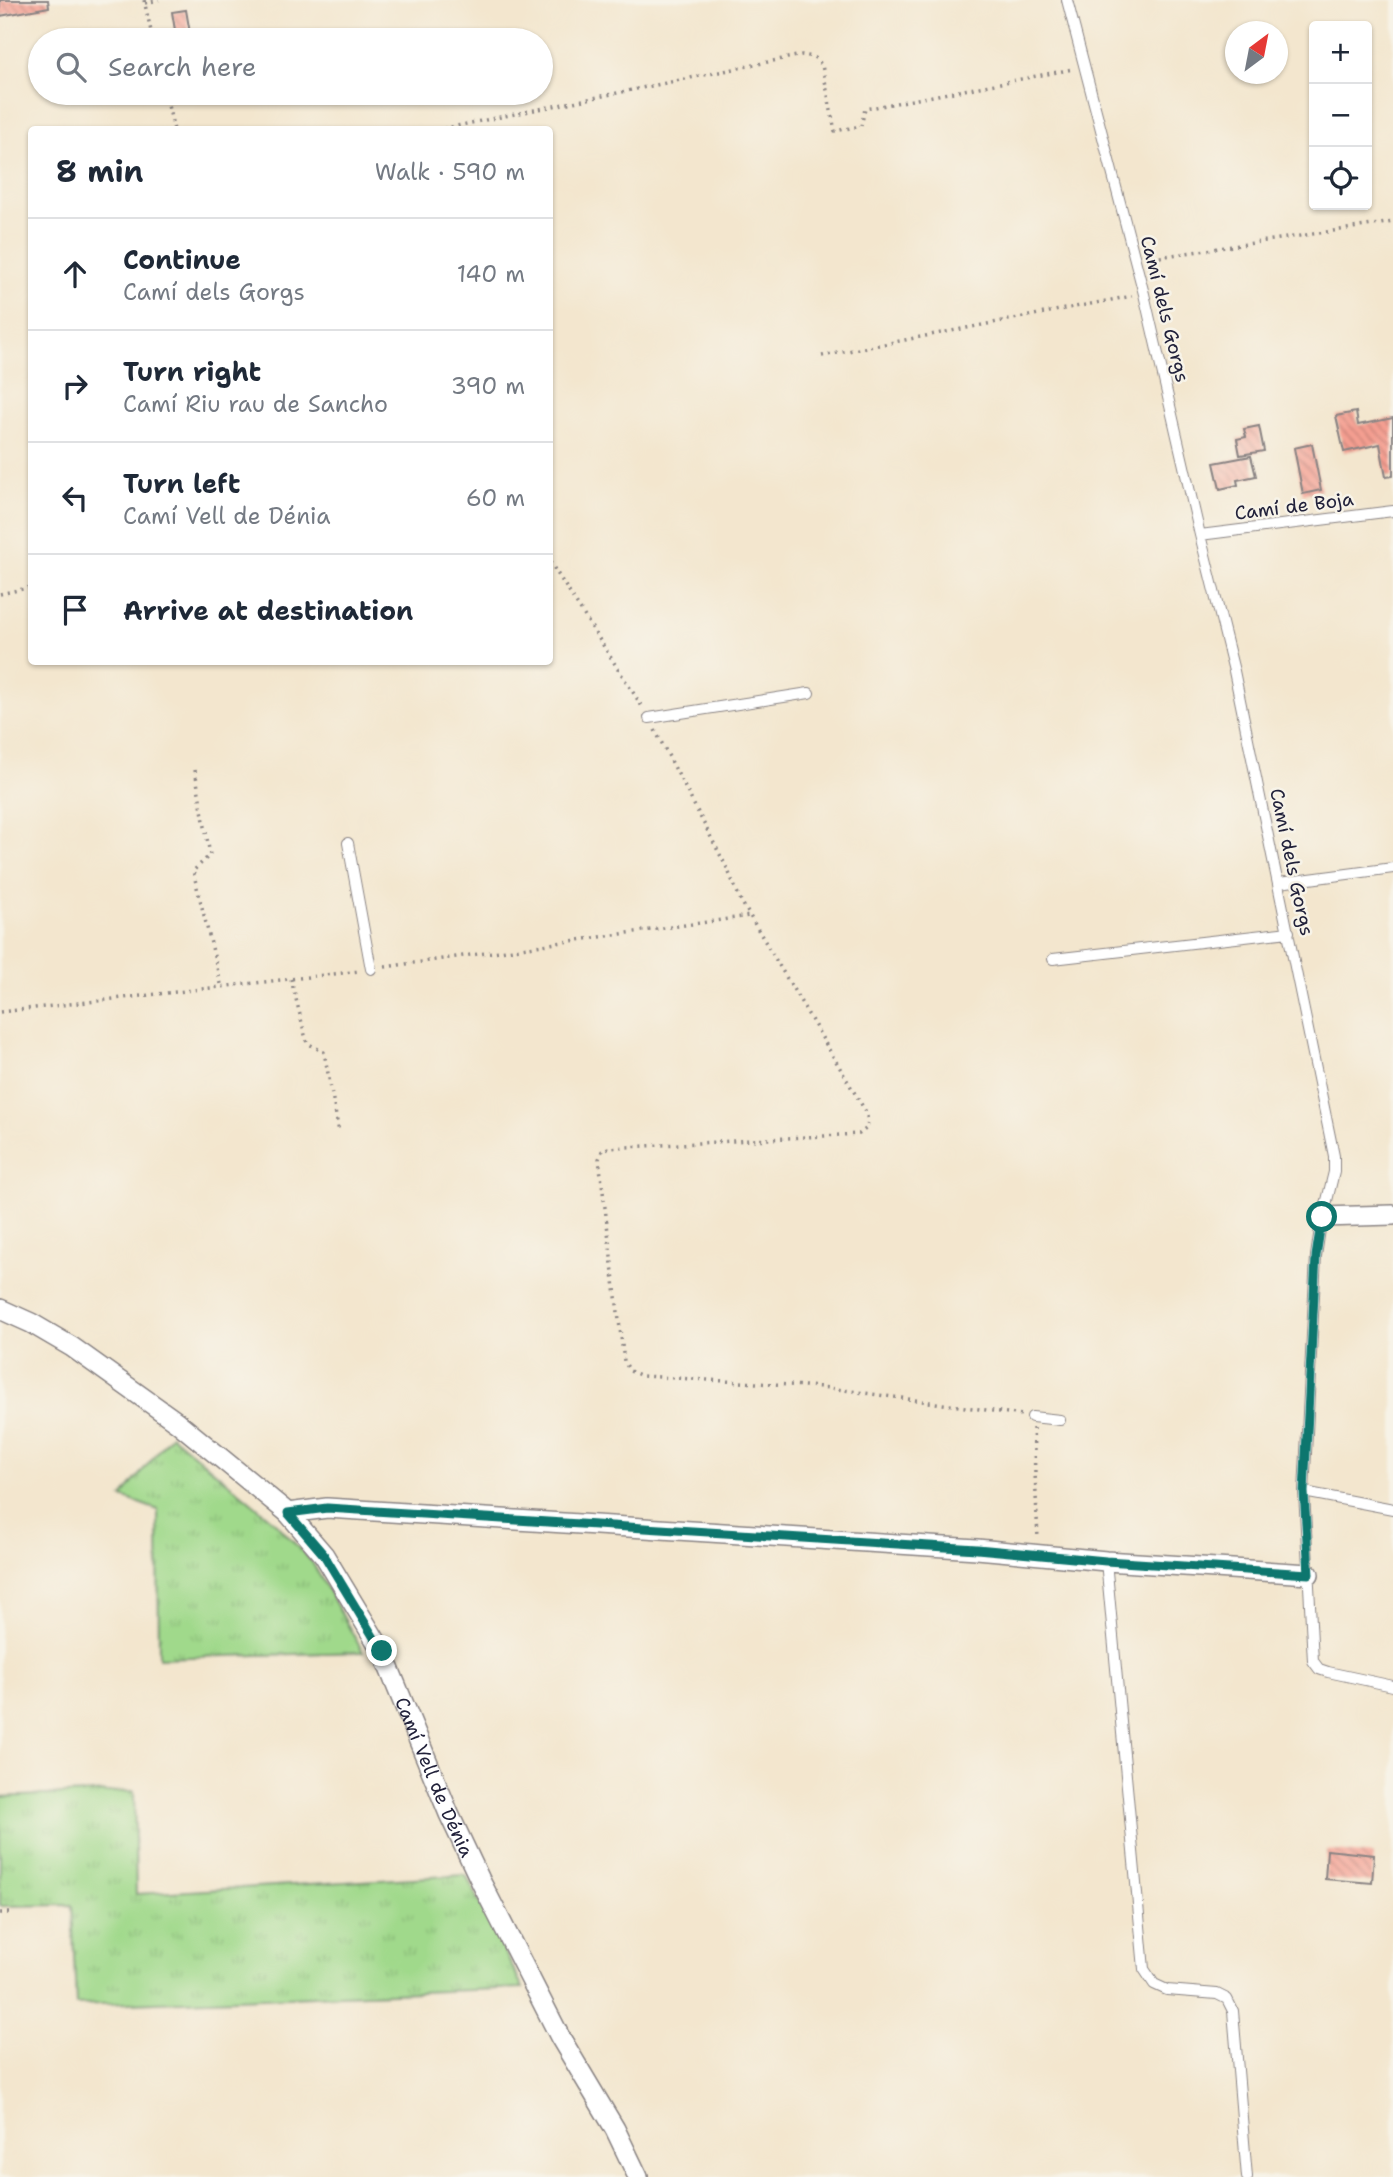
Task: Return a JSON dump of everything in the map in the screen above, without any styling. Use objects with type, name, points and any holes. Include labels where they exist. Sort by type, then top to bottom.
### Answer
[{"type":"street","points":[[1322,1217],[1393,1215]]},
{"type":"street","name":"Camí Vell de Dénia","points":[[0,1309],[62,1341],[177,1422],[288,1513],[324,1555],[382,1651],[449,1814],[482,1884],[560,2038],[615,2129],[638,2177]]},
{"type":"street","points":[[288,1513],[327,1508],[977,1549],[1106,1561],[1309,1574]]},
{"type":"lane","name":"Camí dels Gorgs","points":[[1067,0],[1144,293],[1234,671],[1335,1156],[1331,1189],[1322,1217],[1316,1256],[1304,1492],[1313,1661],[1319,1669],[1328,1672],[1393,1686]]},
{"type":"lane","name":"Camí de Boja","points":[[1200,535],[1393,510]]},
{"type":"lane","points":[[649,718],[809,694]]},
{"type":"lane","points":[[348,843],[371,969]]},
{"type":"lane","points":[[1279,883],[1393,868]]},
{"type":"lane","points":[[1054,959],[1289,932]]},
{"type":"lane","points":[[1032,1417],[1060,1420]]},
{"type":"lane","points":[[1304,1492],[1393,1509]]},
{"type":"lane","points":[[1106,1561],[1144,1969],[1154,1984],[1167,1990],[1217,1994],[1227,1999],[1233,2011],[1247,2177]]},
{"type":"path","points":[[150,28],[144,1],[159,0]]},
{"type":"path","points":[[456,126],[802,55],[814,57],[822,65],[835,131],[861,126],[865,109],[1085,66]]},
{"type":"path","points":[[168,105],[173,126]]},
{"type":"path","points":[[1135,260],[1393,222]]},
{"type":"path","points":[[822,356],[1144,293]]},
{"type":"path","points":[[553,567],[649,718],[746,909],[866,1112],[868,1121],[867,1129],[859,1134],[608,1148],[602,1152],[599,1159],[624,1361],[630,1371],[643,1376],[821,1387],[1032,1417],[1039,1555]]},
{"type":"path","points":[[0,594],[28,588]]},
{"type":"path","points":[[195,770],[210,855],[193,871],[222,988]]},
{"type":"path","points":[[290,979],[307,1043],[324,1052],[338,1132]]},
{"type":"path","points":[[0,1913],[10,1913]]},
{"type":"green space","points":[[171,1435],[275,1522],[312,1562],[363,1652],[159,1658],[158,1510],[122,1497]]},
{"type":"green space","points":[[134,1791],[136,1894],[466,1875],[523,1988],[76,2005],[72,1905],[0,1906],[0,1797]]},
{"type":"building","points":[[0,0],[48,0],[49,7],[0,16]]},
{"type":"building","points":[[186,10],[189,28],[175,28],[172,12]]},
{"type":"building","points":[[1356,412],[1358,425],[1393,418],[1393,476],[1386,477],[1380,444],[1344,452],[1336,416]]},
{"type":"building","points":[[1259,426],[1264,451],[1240,455],[1237,439],[1246,437],[1244,429]]},
{"type":"building","points":[[1312,444],[1321,490],[1303,494],[1294,448]]},
{"type":"building","points":[[1251,456],[1256,476],[1237,480],[1238,485],[1220,489],[1214,463]]},
{"type":"building","points":[[1327,1850],[1374,1855],[1372,1883],[1325,1879]]},
{"type":"route","points":[[382,1651],[324,1555],[288,1513],[327,1508],[977,1549],[1106,1561],[1309,1574],[1304,1492],[1316,1256],[1322,1217]]}]
